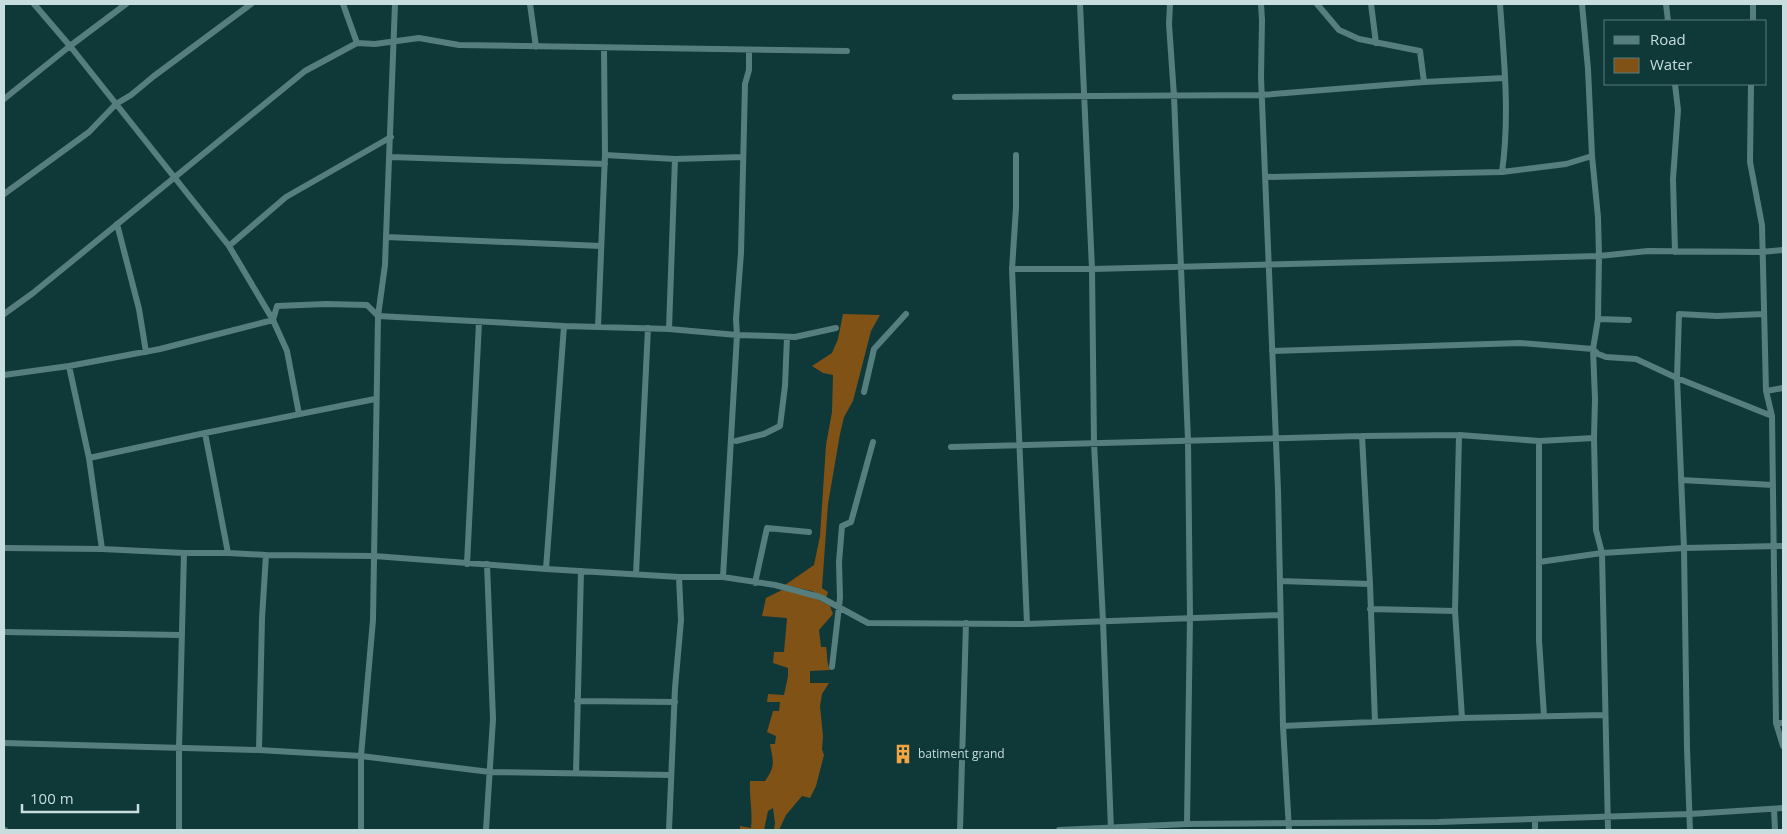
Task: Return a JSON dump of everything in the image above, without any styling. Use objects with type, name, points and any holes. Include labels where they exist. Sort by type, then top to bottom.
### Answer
[{"type":"street","points":[[34,4],[70,46],[229,246],[273,320],[287,351],[299,414]]},
{"type":"street","points":[[4,99],[126,4]]},
{"type":"street","points":[[4,194],[89,132],[116,104],[131,95],[251,4]]},
{"type":"street","points":[[343,4],[357,43]]},
{"type":"street","points":[[361,830],[361,756],[373,620],[375,399],[378,316],[385,265],[395,4]]},
{"type":"street","points":[[530,4],[536,47]]},
{"type":"street","points":[[1080,4],[1092,269],[1094,443],[1104,621],[1111,829]]},
{"type":"street","points":[[1170,4],[1169,24],[1174,96],[1188,440],[1190,617],[1187,824]]},
{"type":"street","points":[[1260,4],[1262,20],[1261,77],[1266,177],[1265,195],[1274,438],[1278,490],[1279,615],[1288,827]]},
{"type":"street","points":[[1317,4],[1339,30],[1359,39],[1420,51],[1424,82]]},
{"type":"street","points":[[1371,4],[1376,43]]},
{"type":"street","points":[[1500,4],[1507,103],[1506,142],[1502,172]]},
{"type":"street","points":[[1582,4],[1598,217],[1598,319],[1593,349],[1594,438],[1596,530],[1602,553],[1606,816],[1608,830]]},
{"type":"street","points":[[1666,4],[1668,20]]},
{"type":"street","points":[[1753,4],[1753,20]]},
{"type":"street","points":[[4,314],[34,293],[305,70],[357,43],[375,44],[419,38],[459,45],[847,51]]},
{"type":"street","points":[[598,327],[605,164],[604,48]]},
{"type":"street","points":[[723,577],[741,253],[745,84],[749,70],[750,50]]},
{"type":"street","points":[[955,97],[1262,95],[1424,82],[1505,78]]},
{"type":"street","points":[[1675,85],[1678,110],[1673,179],[1675,252]]},
{"type":"street","points":[[1751,85],[1750,162],[1762,225],[1761,252],[1766,391],[1772,416],[1774,546],[1780,723],[1783,746]]},
{"type":"street","points":[[229,246],[286,197],[391,137]]},
{"type":"street","points":[[605,155],[675,159],[743,158]]},
{"type":"street","points":[[1016,155],[1016,208],[1012,269],[1027,624]]},
{"type":"street","points":[[390,156],[605,164]]},
{"type":"street","points":[[1266,177],[1502,172],[1566,164],[1592,156]]},
{"type":"street","points":[[669,328],[675,159]]},
{"type":"street","points":[[117,224],[139,309],[146,352]]},
{"type":"street","points":[[386,237],[601,246]]},
{"type":"street","points":[[1012,269],[1092,269],[1599,256],[1648,251],[1761,252],[1783,250]]},
{"type":"street","points":[[273,320],[277,306],[326,304],[367,305],[378,316],[564,326],[669,328],[737,335],[795,337],[836,328]]},
{"type":"street","points":[[864,392],[874,349],[906,314]]},
{"type":"street","points":[[1690,830],[1684,548],[1677,378],[1679,314],[1717,316],[1763,314]]},
{"type":"street","points":[[1598,319],[1629,320]]},
{"type":"street","points":[[4,375],[69,366],[146,352],[273,320]]},
{"type":"street","points":[[467,564],[479,322]]},
{"type":"street","points":[[546,569],[564,326]]},
{"type":"street","points":[[636,574],[648,328]]},
{"type":"street","points":[[736,441],[764,434],[780,426],[785,386],[787,337]]},
{"type":"street","points":[[1272,351],[1520,343],[1593,349],[1598,354],[1606,357],[1636,359],[1677,378],[1772,416]]},
{"type":"street","points":[[69,366],[89,458],[102,549]]},
{"type":"street","points":[[1766,391],[1783,388]]},
{"type":"street","points":[[89,458],[375,399]]},
{"type":"street","points":[[205,433],[228,553]]},
{"type":"street","points":[[951,447],[1362,436],[1459,435],[1539,441],[1594,438]]},
{"type":"street","points":[[1459,435],[1455,611],[1462,718]]},
{"type":"street","points":[[1362,436],[1375,722]]},
{"type":"street","points":[[1539,441],[1539,640],[1544,716]]},
{"type":"street","points":[[832,667],[839,607],[839,562],[842,526],[851,522],[873,442]]},
{"type":"street","points":[[1681,480],[1773,485]]},
{"type":"street","points":[[756,583],[767,528],[809,532]]},
{"type":"street","points":[[1539,562],[1602,553],[1684,548],[1783,546]]},
{"type":"street","points":[[4,548],[102,549],[184,554],[374,556],[546,569],[723,577],[775,585],[820,597],[868,623],[1027,624],[1279,615]]},
{"type":"street","points":[[179,830],[181,635],[184,554]]},
{"type":"street","points":[[259,750],[262,618],[266,555]]},
{"type":"street","points":[[486,830],[493,719],[487,564]]},
{"type":"street","points":[[576,773],[581,571]]},
{"type":"street","points":[[669,830],[680,620],[679,576]]},
{"type":"street","points":[[1280,581],[1370,584]]},
{"type":"street","points":[[1370,609],[1455,611]]},
{"type":"street","points":[[960,830],[966,623]]},
{"type":"street","points":[[4,632],[181,635]]},
{"type":"street","points":[[577,701],[675,702]]},
{"type":"street","points":[[1283,726],[1462,718],[1604,715]]},
{"type":"street","points":[[4,744],[259,750],[361,756],[490,772],[672,775]]},
{"type":"street","points":[[1059,830],[1187,824],[1376,827],[1438,822],[1690,814],[1783,808]]},
{"type":"street","points":[[1774,809],[1775,830]]},
{"type":"street","points":[[1535,819],[1535,830]]},
{"type":"street","points":[[1438,822],[1440,830]]},
{"type":"water","points":[[843,314],[880,315],[871,331],[853,401],[844,417],[840,434],[828,504],[822,588],[828,592],[826,598],[812,591],[785,585],[814,565],[820,536],[826,445],[832,412],[833,375],[823,373],[812,366],[832,353],[838,339]]},
{"type":"water","points":[[782,590],[811,596],[830,606],[833,614],[819,630],[821,647],[826,647],[830,670],[810,671],[810,683],[829,683],[822,694],[820,706],[823,736],[822,749],[824,755],[816,786],[810,798],[802,796],[786,815],[779,830],[774,830],[773,808],[768,811],[764,830],[740,830],[740,826],[751,828],[750,781],[765,781],[772,767],[773,759],[770,744],[775,744],[776,736],[767,732],[773,711],[779,711],[780,702],[767,702],[768,694],[784,695],[788,676],[788,668],[773,663],[774,652],[784,652],[787,618],[762,616],[766,598]]},
{"type":"place","name":"batiment grand","points":[[903,754]]}]
